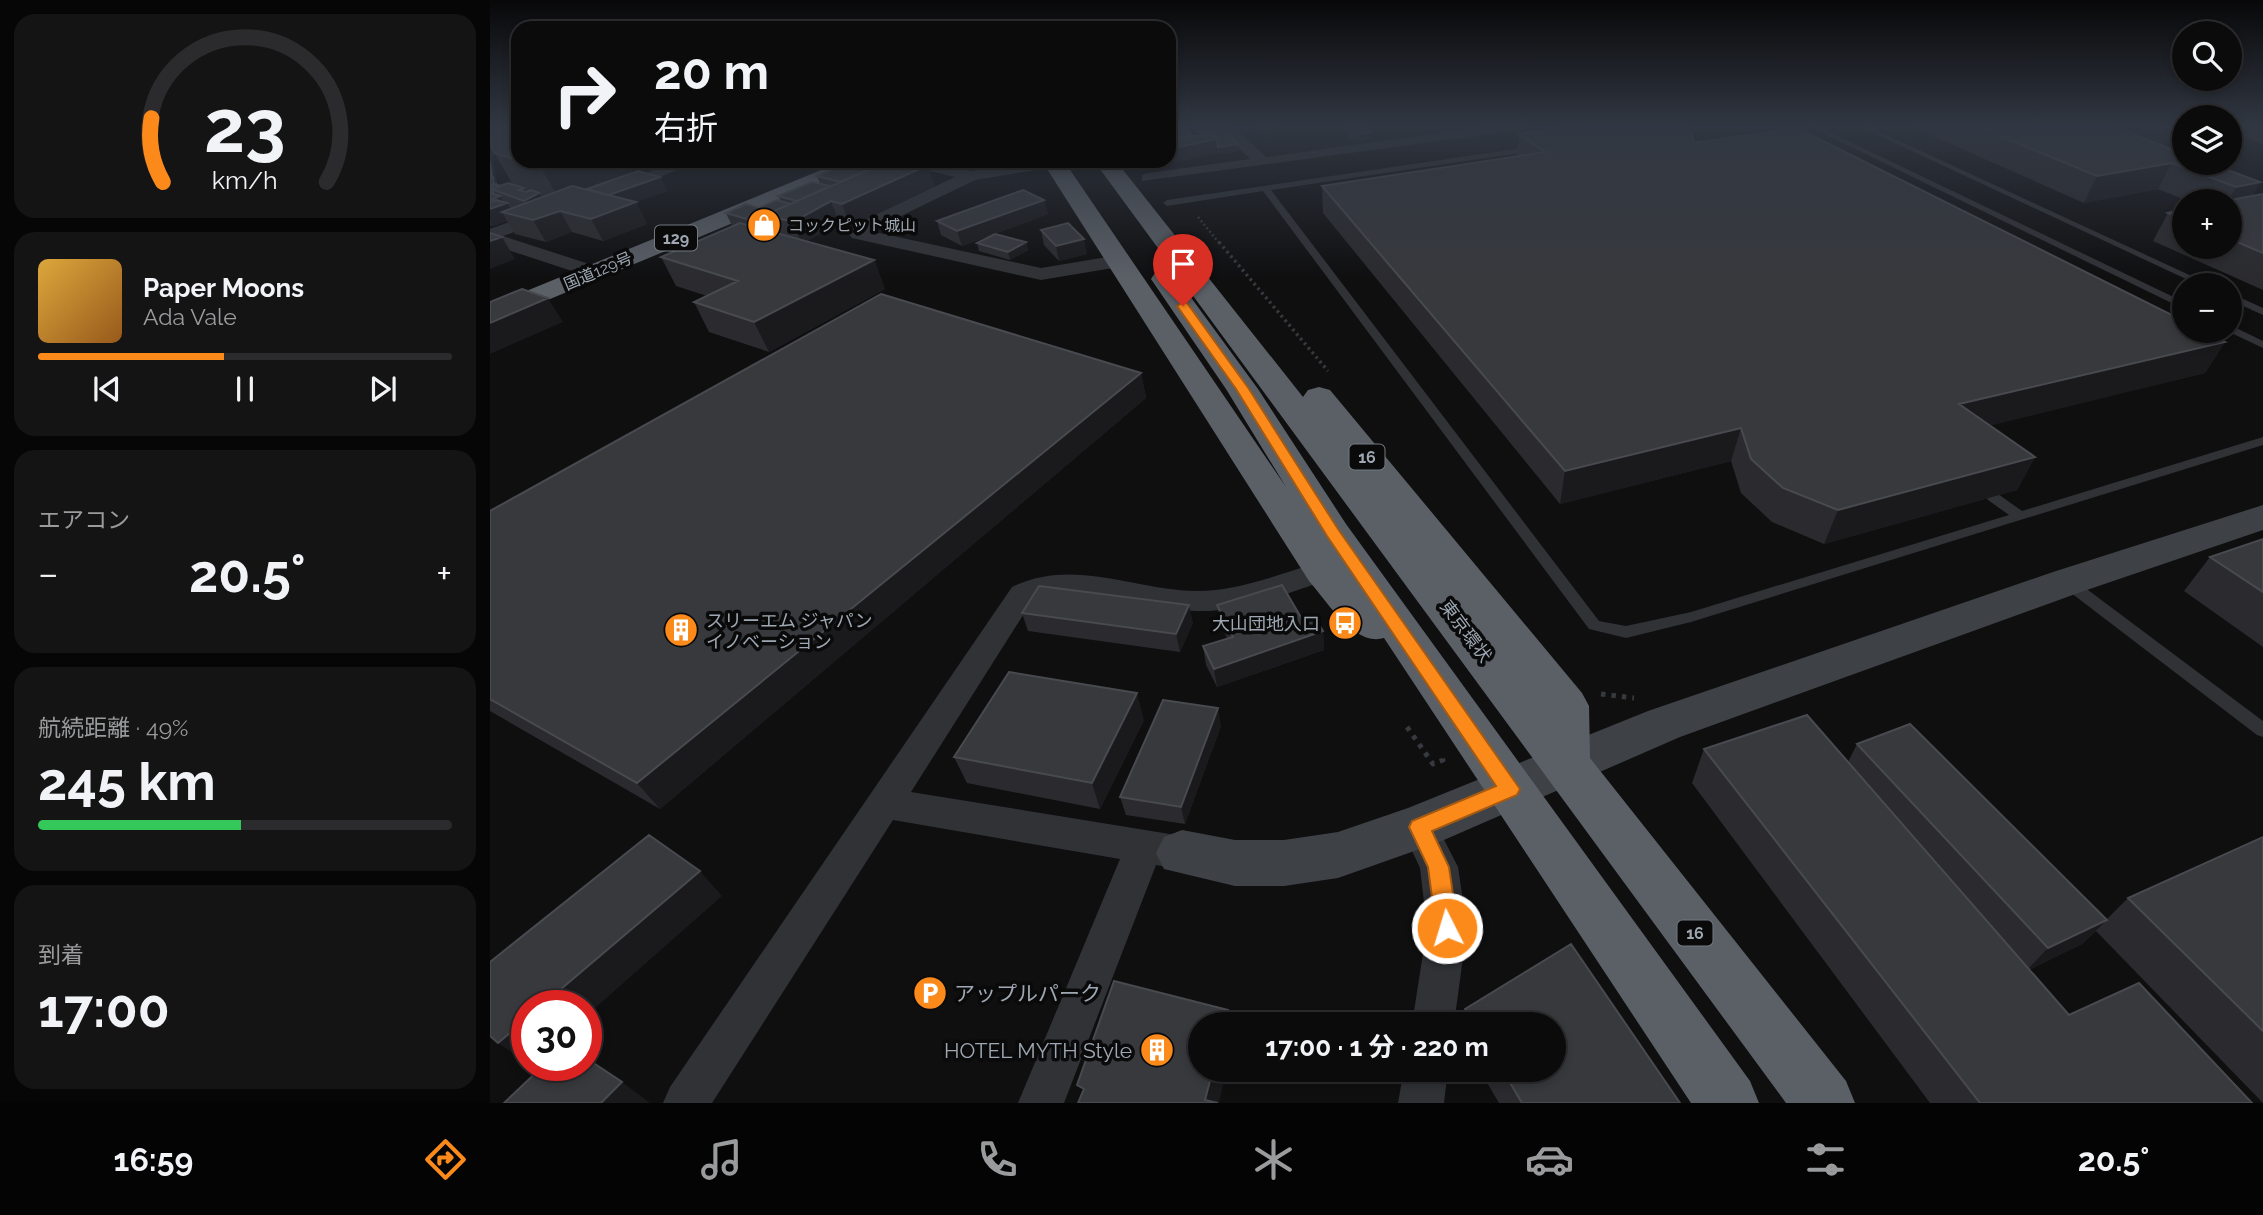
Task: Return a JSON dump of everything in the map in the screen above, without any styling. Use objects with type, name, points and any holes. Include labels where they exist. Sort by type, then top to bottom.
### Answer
[{"type":"highway","name":"国道129号","points":[[490,303],[793,176]]},
{"type":"highway","name":"国道129号","points":[[490,316],[825,176]]},
{"type":"highway","points":[[1113,176],[1119,261],[1322,571],[1464,722]]},
{"type":"highway","points":[[1114,176],[1242,389],[1333,533],[1728,1103]]},
{"type":"highway","name":"東京環状","points":[[1115,176],[1824,1103]]},
{"type":"highway","name":"16","points":[[1115,176],[1566,706],[1566,764]]},
{"type":"street","points":[[598,195],[648,176]]},
{"type":"street","points":[[970,176],[860,229],[858,234],[1041,274],[1119,261]]},
{"type":"street","points":[[490,237],[563,208]]},
{"type":"street","points":[[490,237],[579,267]]},
{"type":"street","points":[[885,803],[1235,863],[1284,863],[1338,855],[1419,827],[1664,724],[2067,582],[2263,517]]},
{"type":"street","points":[[686,1103],[1021,594],[1031,586],[1055,581],[1195,601],[1322,571]]},
{"type":"street","points":[[1419,827],[1439,867],[1447,928],[1435,1012]]},
{"type":"street","points":[[1041,1103],[1163,850]]},
{"type":"street","points":[[1421,1103],[1424,1082]]},
{"type":"lane","points":[[1140,176],[1266,188],[1346,176]]},
{"type":"lane","points":[[1916,176],[2172,300]]},
{"type":"lane","points":[[1971,176],[2180,273]]},
{"type":"lane","points":[[1266,188],[1594,625],[1626,632],[1691,617],[2263,441]]},
{"type":"lane","points":[[2242,302],[2263,312]]},
{"type":"lane","points":[[2242,334],[2263,345]]},
{"type":"lane","points":[[1993,497],[2020,516]]},
{"type":"lane","points":[[2067,582],[2263,730]]},
{"type":"path","points":[[1116,176],[1329,372]]},
{"type":"path","points":[[1595,693],[1645,699]]},
{"type":"path","points":[[1407,727],[1433,764],[1439,762]]},
{"type":"building","points":[[622,176],[660,177],[609,195],[587,189]]},
{"type":"building","points":[[819,176],[853,176],[840,182]]},
{"type":"building","points":[[853,176],[903,176],[842,204],[831,201],[793,222],[765,215]]},
{"type":"building","points":[[1384,176],[1894,176],[2172,315],[2172,343],[2221,343],[1959,404],[2035,457],[1838,510],[1783,488],[1751,459],[1741,428],[1565,471],[1322,186]]},
{"type":"building","points":[[2208,176],[2245,176],[2260,182],[2236,187]]},
{"type":"building","points":[[812,182],[830,186],[797,201],[778,196]]},
{"type":"building","points":[[508,183],[524,188],[519,190],[539,193],[524,201],[491,189]]},
{"type":"building","points":[[490,186],[500,186],[491,189],[494,194],[490,193]]},
{"type":"building","points":[[572,186],[636,202],[591,219],[560,211],[533,220],[502,212]]},
{"type":"building","points":[[1023,190],[1044,200],[957,231],[937,221]]},
{"type":"building","points":[[490,193],[500,196],[490,200]]},
{"type":"building","points":[[2263,194],[2263,253],[2242,244],[2242,198]]},
{"type":"building","points":[[496,200],[507,203],[490,209],[490,202]]},
{"type":"building","points":[[777,200],[790,204],[765,215],[766,218],[757,222],[726,213],[746,204],[759,208]]},
{"type":"building","points":[[740,223],[874,260],[754,322],[694,302],[738,281],[661,257]]},
{"type":"building","points":[[1068,223],[1084,239],[1056,246],[1041,230]]},
{"type":"building","points":[[490,233],[502,237],[490,241]]},
{"type":"building","points":[[995,234],[1026,242],[1008,252],[977,243]]},
{"type":"building","points":[[522,289],[548,298],[490,323],[490,302]]},
{"type":"building","name":"スリーエム ジャパン イノベーション","points":[[881,294],[1141,373],[637,783],[490,699],[490,511]]},
{"type":"building","points":[[2263,539],[2263,592],[2210,557]]},
{"type":"building","points":[[1282,585],[1302,619],[1313,615],[1323,631],[1214,669],[1203,646],[1233,637],[1217,605]]},
{"type":"building","points":[[1039,586],[1189,605],[1176,634],[1022,613]]},
{"type":"building","points":[[1009,672],[1137,693],[1092,783],[954,757]]},
{"type":"building","points":[[1163,700],[1218,708],[1181,807],[1120,797]]},
{"type":"building","points":[[1807,715],[2069,1015],[2139,983],[2252,1103],[1980,1103],[1704,749]]},
{"type":"building","points":[[1910,724],[2107,920],[2048,948],[1857,744]]},
{"type":"building","points":[[649,835],[700,871],[560,990],[511,990],[511,1032],[498,1043],[490,1036],[490,962]]},
{"type":"building","points":[[2263,837],[2263,1031],[2128,898]]},
{"type":"building","points":[[1571,944],[1680,1103],[1522,1103],[1510,1082],[1566,1082],[1566,1012],[1467,1012],[1465,1009]]},
{"type":"building","name":"HOTEL MYTH Style","points":[[1114,981],[1228,1010],[1188,1012],[1188,1082],[1210,1082],[1205,1100],[1218,1103],[1078,1103],[1084,1089],[1077,1085]]},
{"type":"building","points":[[602,1069],[622,1082],[601,1103],[504,1103],[527,1081],[602,1081]]},
{"type":"place","name":"コックピット城山","points":[[764,225]]},
{"type":"place","name":"大山団地入口","points":[[1345,623]]},
{"type":"place","name":"スリーエム ジャパン イノベーション","points":[[681,630]]},
{"type":"place","name":"アップルパーク","points":[[930,993]]},
{"type":"place","name":"HOTEL MYTH Style","points":[[1157,1050]]},
{"type":"route","points":[[1183,306],[1242,389],[1333,533],[1510,789],[1419,827],[1439,867],[1447,928]]}]
